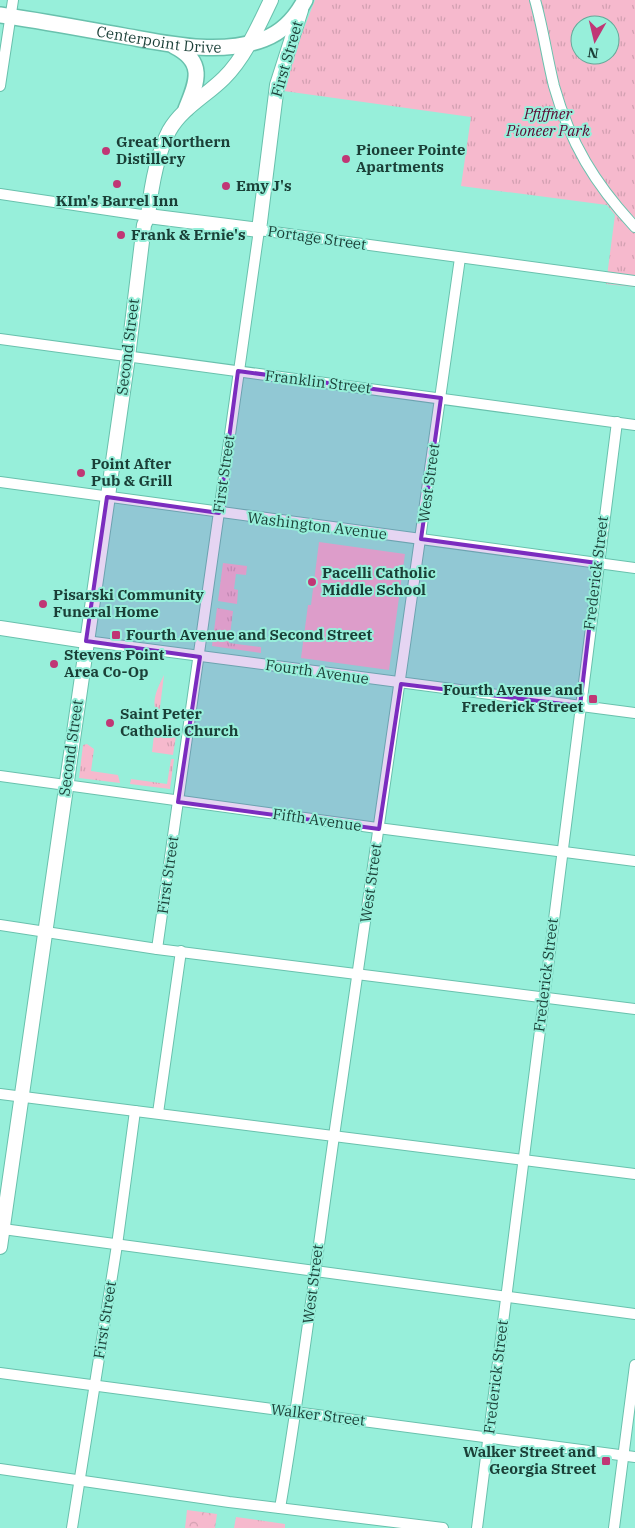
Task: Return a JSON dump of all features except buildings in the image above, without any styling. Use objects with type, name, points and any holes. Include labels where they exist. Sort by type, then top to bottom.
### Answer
[{"type":"main road","name":"Centerpoint Drive","points":[[5,16],[168,44],[208,47],[264,40],[279,31],[294,17],[304,1]]},
{"type":"main road","points":[[168,44],[186,53],[196,70],[195,88],[186,109]]},
{"type":"street","points":[[0,86],[5,16],[13,0]]},
{"type":"street","name":"Second Street","points":[[0,1247],[128,357],[144,225],[148,216],[162,149],[169,131],[186,109],[224,78],[249,43],[271,0]]},
{"type":"street","points":[[535,0],[555,88],[576,148],[607,195],[635,227]]},
{"type":"street","name":"First Street","points":[[157,948],[200,656],[259,230],[277,85],[304,1]]},
{"type":"street","name":"Portage Street","points":[[0,194],[148,216],[635,281]]},
{"type":"street","name":"West Street","points":[[280,1508],[296,1412],[314,1272],[401,684],[460,258]]},
{"type":"street","name":"Franklin Street","points":[[0,339],[635,425]]},
{"type":"street","name":"Frederick Street","points":[[477,1528],[616,422]]},
{"type":"street","name":"Washington Avenue","points":[[0,482],[635,568]]},
{"type":"street","name":"Fourth Avenue","points":[[0,628],[401,684],[635,713]]},
{"type":"street","name":"Fifth Avenue","points":[[0,776],[178,802],[635,861]]},
{"type":"street","points":[[0,926],[635,1009]]},
{"type":"street","points":[[158,1113],[181,951]]},
{"type":"street","points":[[0,1094],[635,1174]]},
{"type":"street","name":"First Street","points":[[72,1528],[116,1245],[134,1111]]},
{"type":"street","points":[[2,1229],[635,1314]]},
{"type":"street","points":[[614,1528],[635,1365]]},
{"type":"street","name":"Walker Street","points":[[0,1372],[488,1439],[635,1457]]},
{"type":"street","points":[[0,1469],[280,1508],[444,1528]]},
{"type":"highlighted area","points":[[238,371],[441,398],[421,539],[597,563],[580,706],[401,684],[379,829],[178,802],[200,657],[86,641],[107,497],[219,513]]},
{"type":"green space","name":"Pfiffner Pioneer Park","points":[[315,0],[635,0],[635,287],[606,284],[615,215],[607,205],[461,186],[471,117],[284,91],[288,69]]},
{"type":"green space","points":[[319,542],[405,554],[389,670],[301,658],[308,605],[311,605]]},
{"type":"green space","points":[[223,563],[247,566],[246,575],[236,574],[234,589],[238,590],[237,604],[218,601]]},
{"type":"green space","points":[[217,608],[233,611],[229,643],[261,647],[261,653],[212,646]]},
{"type":"green space","points":[[164,675],[159,715],[156,711],[155,701],[157,690]]},
{"type":"green space","points":[[155,727],[177,730],[173,755],[152,752]]},
{"type":"green space","points":[[87,744],[94,749],[91,771],[118,775],[120,783],[79,778],[83,745]]},
{"type":"green space","points":[[171,759],[174,759],[170,789],[130,784],[131,779],[167,784]]},
{"type":"green space","points":[[187,1510],[217,1514],[215,1528],[185,1528]]},
{"type":"green space","points":[[236,1517],[285,1524],[285,1528],[234,1528]]},
{"type":"place","name":"Great Northern Distillery","points":[[106,151]]},
{"type":"place","name":"Pioneer Pointe Apartments","points":[[346,159]]},
{"type":"place","name":"KIm's Barrel Inn","points":[[117,184]]},
{"type":"place","name":"Emy J's","points":[[226,186]]},
{"type":"place","name":"Frank & Ernie's","points":[[121,235]]},
{"type":"place","name":"Point After Pub & Grill","points":[[81,473]]},
{"type":"place","name":"Pacelli Catholic Middle School","points":[[312,582]]},
{"type":"place","name":"Pisarski Community Funeral Home","points":[[43,604]]},
{"type":"place","name":"Fourth Avenue and Second Street","points":[[116,635]]},
{"type":"place","name":"Stevens Point Area Co-Op","points":[[54,664]]},
{"type":"place","name":"Fourth Avenue and Frederick Street","points":[[593,699]]},
{"type":"place","name":"Saint Peter Catholic Church","points":[[110,723]]},
{"type":"place","name":"Walker Street and Georgia Street","points":[[606,1461]]}]
